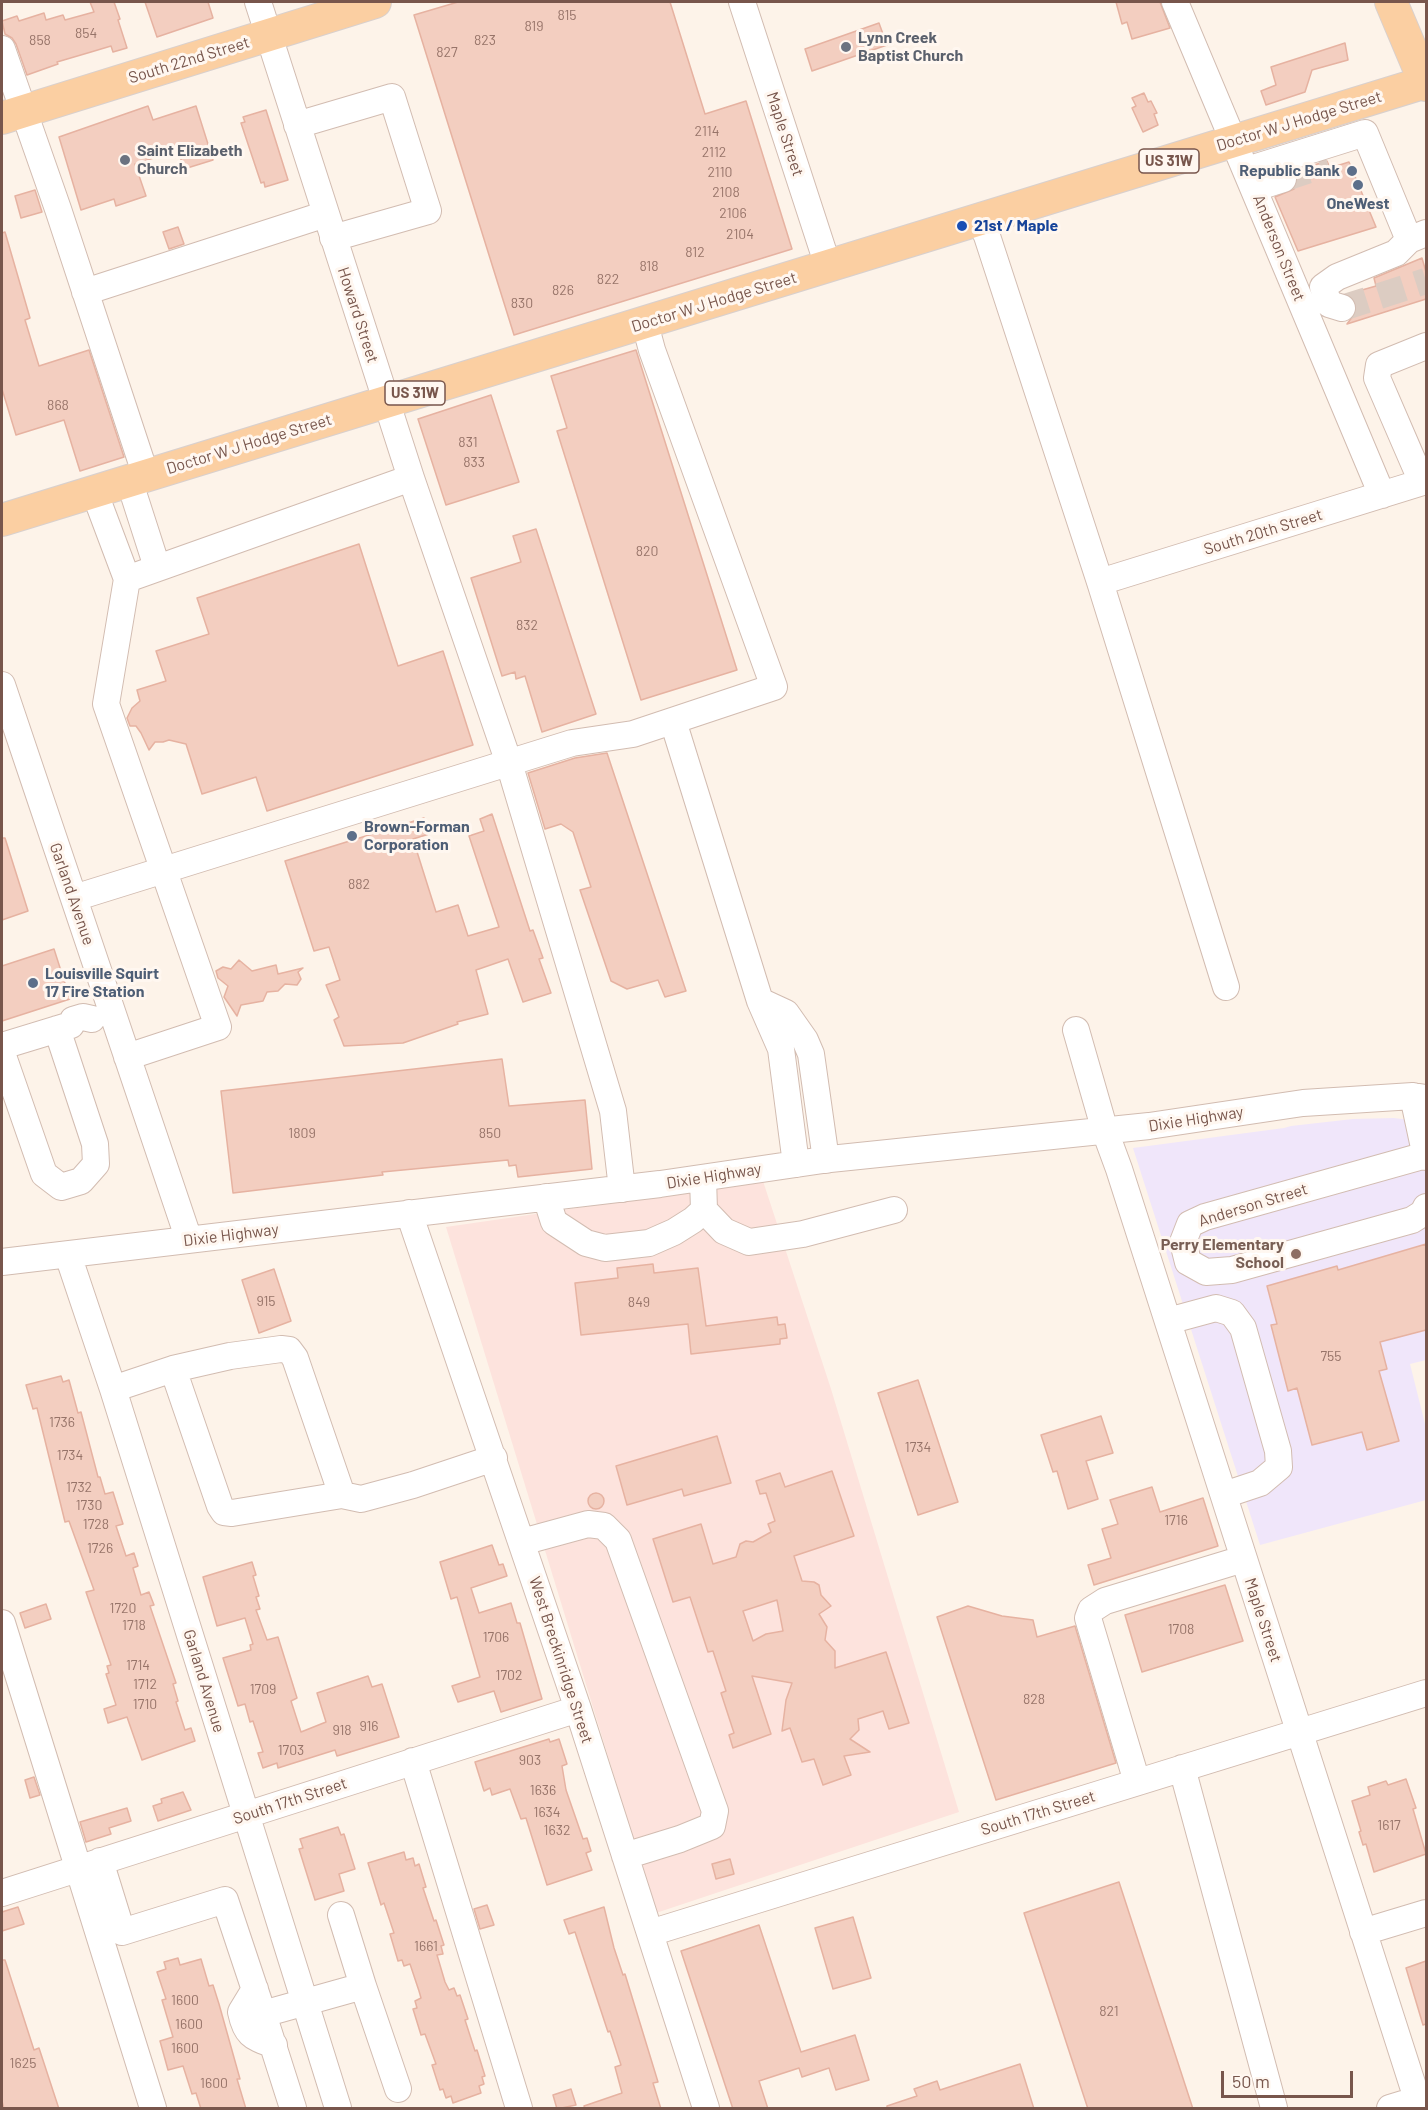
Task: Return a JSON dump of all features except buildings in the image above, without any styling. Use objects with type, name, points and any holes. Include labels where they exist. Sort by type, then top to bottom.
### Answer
[{"type":"main road","name":"South 22nd Street","points":[[12,115],[375,2]]},
{"type":"main road","points":[[1391,2],[1426,83]]},
{"type":"main road","name":"Doctor W J Hodge Street","points":[[2,520],[1426,83]]},
{"type":"street","name":"Howard Street","points":[[258,2],[411,478],[509,763],[613,1111],[622,1189]]},
{"type":"street","name":"Maple Street","points":[[742,2],[828,266]]},
{"type":"street","name":"Anderson Street","points":[[1175,2],[1382,495]]},
{"type":"street","points":[[2,49],[12,115],[58,209],[85,292],[137,478],[157,567]]},
{"type":"street","points":[[85,292],[329,226],[428,211],[392,97],[297,125]]},
{"type":"street","points":[[1327,161],[1357,136]]},
{"type":"street","points":[[1251,180],[1357,136]]},
{"type":"street","points":[[1342,308],[1329,304],[1323,286],[1337,277],[1396,253],[1418,236],[1357,136]]},
{"type":"street","points":[[1251,180],[1281,175]]},
{"type":"street","points":[[980,220],[1100,582],[1226,987]]},
{"type":"street","points":[[74,898],[572,743],[633,734],[774,687],[652,350],[645,324]]},
{"type":"street","points":[[1424,481],[1377,378],[1379,365],[1426,346]]},
{"type":"street","points":[[127,579],[411,478]]},
{"type":"street","name":"South 20th Street","points":[[1100,582],[1424,481]]},
{"type":"street","points":[[94,491],[127,579],[106,704],[162,871],[218,1026],[127,1057]]},
{"type":"street","name":"Garland Avenue","points":[[2,685],[74,898],[83,1021],[127,1057],[189,1240]]},
{"type":"street","points":[[673,721],[760,1000],[781,1049],[796,1164]]},
{"type":"street","points":[[760,1000],[786,1013],[805,1040],[811,1054],[826,1160]]},
{"type":"street","points":[[2,1047],[83,1021],[96,1164],[81,1181],[61,1187],[44,1174],[2,1053]]},
{"type":"street","name":"Maple Street","points":[[1076,1030],[1105,1131],[1363,1932],[1421,2102]]},
{"type":"street","name":"Anderson Street","points":[[1420,1097],[1426,1156],[1205,1217],[1190,1224],[1183,1242],[1188,1262],[1206,1272],[1232,1270],[1412,1220],[1423,1213],[1426,1207]]},
{"type":"street","name":"Dixie Highway","points":[[2,1262],[622,1189],[826,1160],[1105,1131],[1303,1102],[1420,1097]]},
{"type":"street","points":[[703,1178],[704,1210],[724,1231],[749,1242],[803,1234],[894,1210]]},
{"type":"street","points":[[546,1197],[554,1222],[586,1243],[605,1248],[649,1243],[674,1232],[704,1210]]},
{"type":"street","name":"West Breckinridge Street","points":[[409,1213],[578,1709],[706,2109]]},
{"type":"street","name":"Garland Avenue","points":[[68,1255],[113,1389],[338,2109]]},
{"type":"street","points":[[1168,1321],[1216,1308],[1232,1313],[1243,1328],[1278,1451],[1279,1467],[1260,1483],[1224,1495]]},
{"type":"street","points":[[113,1389],[173,1370],[231,1356],[281,1349],[289,1350],[295,1358],[342,1495]]},
{"type":"street","points":[[173,1370],[224,1512],[232,1513],[342,1495],[361,1499],[413,1485],[494,1458]]},
{"type":"street","points":[[522,1542],[588,1524],[604,1526],[618,1540],[715,1811],[712,1826],[680,1839],[625,1856]]},
{"type":"street","points":[[1137,1782],[1088,1618],[1091,1610],[1105,1601],[1244,1559]]},
{"type":"street","points":[[2,1623],[89,1865],[153,2109]]},
{"type":"street","name":"South 17th Street","points":[[650,1933],[1426,1694]]},
{"type":"street","name":"South 17th Street","points":[[2,1893],[578,1709]]},
{"type":"street","points":[[413,1761],[519,2109]]},
{"type":"street","points":[[1182,1768],[1274,2109]]},
{"type":"street","points":[[89,1865],[122,1932],[225,1900],[293,2109]]},
{"type":"street","points":[[1363,1932],[1426,1913]]},
{"type":"street","points":[[341,1915],[398,2089]]},
{"type":"street","points":[[263,2014],[363,1986]]},
{"type":"street","points":[[255,1989],[241,2012],[244,2026],[252,2037],[274,2045]]},
{"type":"street","points":[[1390,2109],[1421,2102]]},
{"type":"shaded area","name":"Perry Elementary School","points":[[1394,1118],[1426,1122],[1426,1360],[1410,1364],[1426,1428],[1426,1500],[1260,1545],[1133,1148],[1291,1126],[1353,1119]]},
{"type":"shaded area","points":[[763,1181],[831,1389],[959,1812],[656,1913],[446,1227]]},
{"type":"tunnel","points":[[1283,179],[1328,164]]},
{"type":"tunnel","points":[[1342,308],[1426,281]]},
{"type":"place","name":"Lynn Creek Baptist Church","points":[[846,47]]},
{"type":"place","name":"Saint Elizabeth Church","points":[[125,160]]},
{"type":"place","name":"Republic Bank","points":[[1352,171]]},
{"type":"place","name":"OneWest","points":[[1358,185]]},
{"type":"place","name":"21st / Maple","points":[[962,226]]},
{"type":"place","name":"Brown-Forman Corporation","points":[[352,836]]},
{"type":"place","name":"Louisville Squirt 17 Fire Station","points":[[33,983]]},
{"type":"place","name":"Perry Elementary School","points":[[1296,1254]]}]
